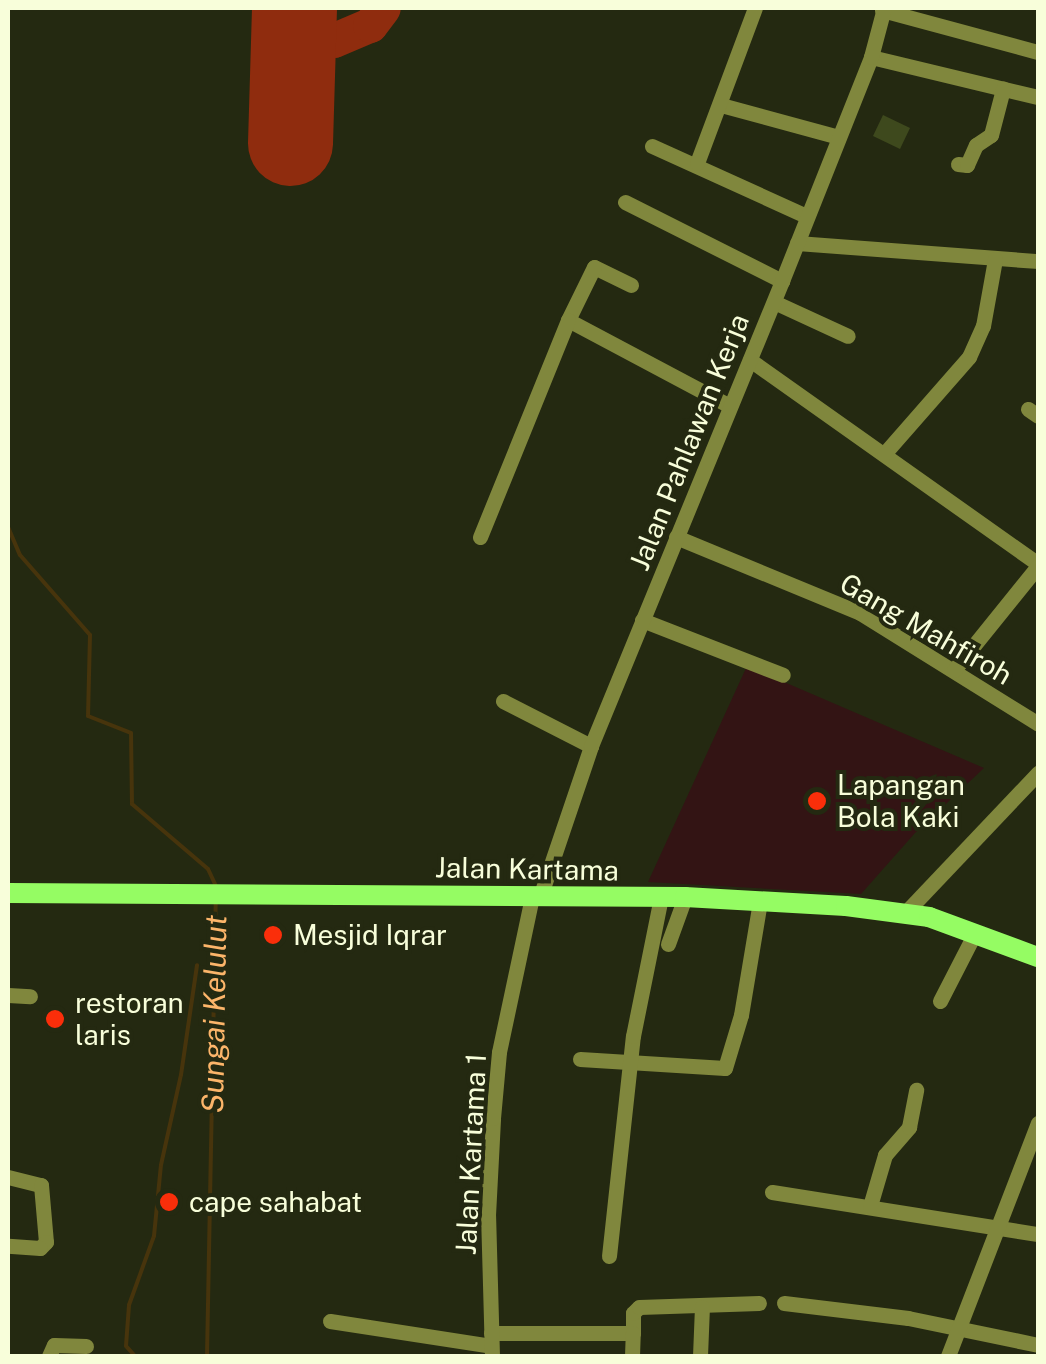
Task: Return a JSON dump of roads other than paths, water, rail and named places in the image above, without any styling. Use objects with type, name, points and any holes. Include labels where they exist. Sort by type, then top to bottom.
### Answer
[{"type":"main road","name":"Jalan Kartama","points":[[8,893],[685,897],[906,912],[1038,957]]},
{"type":"street","points":[[697,163],[755,8]]},
{"type":"street","points":[[883,9],[1038,52]]},
{"type":"street","name":"Jalan Pahlawan Kerja","points":[[536,897],[591,746],[797,244],[870,57],[883,9]]},
{"type":"street","points":[[870,57],[1038,97]]},
{"type":"street","points":[[958,164],[967,165],[976,146],[994,130],[1003,89]]},
{"type":"street","points":[[721,105],[839,136]]},
{"type":"street","points":[[652,146],[697,163],[806,216]]},
{"type":"street","points":[[625,202],[782,281]]},
{"type":"street","points":[[797,244],[1038,262]]},
{"type":"street","points":[[884,454],[969,358],[982,326],[995,259]]},
{"type":"street","points":[[480,537],[568,320],[594,267],[631,285]]},
{"type":"street","points":[[774,302],[848,336]]},
{"type":"street","points":[[568,320],[730,406]]},
{"type":"street","points":[[750,360],[1038,565],[954,670]]},
{"type":"street","name":"Gang Mahfiroh","points":[[676,537],[847,608],[1038,724]]},
{"type":"street","points":[[642,620],[783,675]]},
{"type":"street","points":[[502,701],[591,746]]},
{"type":"street","points":[[906,912],[1038,772]]},
{"type":"street","name":"Jalan Kartama 1","points":[[492,1345],[488,1216],[492,1118],[499,1052],[536,897]]},
{"type":"street","points":[[668,944],[685,897]]},
{"type":"street","points":[[609,1256],[630,1062],[661,898]]},
{"type":"street","points":[[580,1059],[720,1070],[727,1066],[750,974],[760,902]]},
{"type":"street","points":[[940,1001],[975,933]]},
{"type":"street","points":[[8,995],[30,996]]},
{"type":"street","points":[[870,1206],[885,1156],[909,1127],[916,1090]]},
{"type":"street","points":[[948,1356],[1038,1123]]},
{"type":"street","points":[[8,1177],[40,1185],[46,1242],[40,1248],[8,1246]]},
{"type":"street","points":[[772,1192],[1038,1234]]},
{"type":"street","points":[[632,1356],[636,1308],[759,1303]]},
{"type":"street","points":[[784,1303],[959,1328],[1038,1345]]},
{"type":"street","points":[[700,1356],[702,1307]]},
{"type":"street","points":[[330,1321],[492,1345],[632,1333]]},
{"type":"street","points":[[49,1356],[54,1345],[86,1346]]},
{"type":"waterway","name":"Sungai Kelulut","points":[[8,527],[20,555],[90,635],[88,716],[131,733],[132,804],[208,869],[216,886]]},
{"type":"waterway","name":"Sungai Kelulut","points":[[207,1356],[216,901]]},
{"type":"waterway","points":[[135,1356],[126,1346],[129,1305],[154,1236],[161,1165],[181,1075],[197,965]]},
{"type":"place","name":"Lapangan Bola Kaki","points":[[817,801]]},
{"type":"place","name":"Mesjid Iqrar","points":[[273,935]]},
{"type":"place","name":"restoran laris","points":[[55,1019]]},
{"type":"place","name":"cape sahabat","points":[[169,1202]]}]
